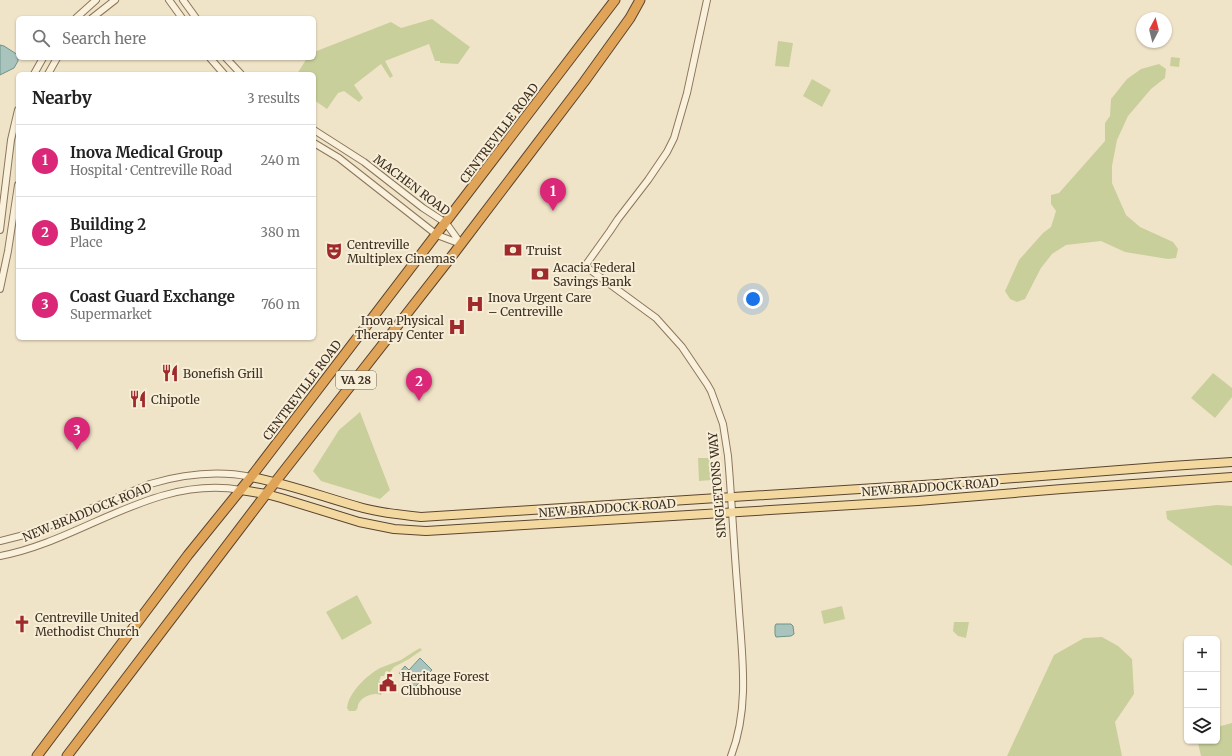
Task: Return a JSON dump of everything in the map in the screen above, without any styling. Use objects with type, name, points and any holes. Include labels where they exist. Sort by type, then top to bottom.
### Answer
[{"type":"highway","name":"CENTREVILLE ROAD","points":[[37,756],[188,555],[241,490],[615,0]]},
{"type":"highway","name":"VA 28","points":[[67,756],[266,494],[306,445],[584,82],[630,18],[640,0]]},
{"type":"main road","name":"NEW BRADDOCK ROAD","points":[[251,477],[276,481],[364,508],[392,514],[421,517],[931,485],[1232,462]]},
{"type":"main road","name":"NEW BRADDOCK ROAD","points":[[241,490],[266,494],[359,522],[394,529],[440,531],[732,512],[918,502],[1062,489],[1232,477]]},
{"type":"street","points":[[78,16],[96,0]]},
{"type":"street","points":[[95,16],[115,0]]},
{"type":"street","points":[[169,0],[181,16]]},
{"type":"street","points":[[183,0],[195,16]]},
{"type":"street","name":"SINGLETONS WAY","points":[[707,0],[686,93],[674,138],[667,152],[648,180],[585,266],[656,318],[682,347],[708,384],[721,419],[726,441],[731,498],[743,676],[739,732],[731,756]]},
{"type":"street","points":[[35,72],[43,60]]},
{"type":"street","points":[[49,72],[56,60]]},
{"type":"street","points":[[212,60],[222,72]]},
{"type":"street","points":[[228,60],[239,72]]},
{"type":"street","points":[[0,230],[11,140],[16,119]]},
{"type":"street","name":"MACHEN ROAD","points":[[316,131],[364,162],[423,208],[446,223],[461,244]]},
{"type":"street","name":"MACHEN ROAD","points":[[316,144],[339,158],[437,235],[461,244]]},
{"type":"street","points":[[0,289],[8,251],[16,198]]},
{"type":"street","name":"NEW BRADDOCK ROAD","points":[[0,541],[28,534],[150,484],[166,479],[186,475],[230,473],[251,477]]},
{"type":"street","name":"NEW BRADDOCK ROAD","points":[[0,556],[20,552],[38,546],[131,506],[170,493],[182,490],[213,488],[231,488],[241,490]]},
{"type":"green space","points":[[432,19],[470,47],[458,64],[440,63],[440,61],[435,61],[429,44],[385,61],[393,76],[390,78],[381,64],[354,85],[363,98],[359,102],[344,91],[338,93],[327,109],[316,101],[316,72],[298,72],[306,60],[316,60],[316,51],[391,22],[401,28]]},
{"type":"green space","points":[[778,41],[793,43],[789,67],[775,66]]},
{"type":"green space","points":[[1171,57],[1180,58],[1179,67],[1170,66]]},
{"type":"green space","points":[[1159,64],[1166,69],[1165,78],[1151,89],[1128,116],[1117,140],[1112,166],[1112,183],[1126,215],[1140,227],[1173,242],[1178,249],[1176,258],[1168,259],[1125,252],[1101,241],[1066,245],[1052,254],[1041,268],[1025,299],[1017,302],[1010,299],[1005,291],[1019,260],[1043,233],[1051,227],[1056,211],[1051,204],[1051,195],[1059,193],[1105,141],[1105,123],[1110,116],[1111,99],[1127,79],[1141,69]]},
{"type":"green space","points":[[812,79],[831,90],[822,107],[803,96]]},
{"type":"green space","points":[[1213,373],[1232,388],[1232,397],[1215,418],[1191,398]]},
{"type":"green space","points":[[360,412],[390,490],[380,499],[321,481],[313,471],[339,430]]},
{"type":"green space","points":[[698,458],[711,458],[712,480],[699,481]]},
{"type":"green space","points":[[1217,505],[1232,506],[1232,566],[1167,519],[1166,511]]},
{"type":"green space","points":[[357,595],[372,623],[342,640],[326,612]]},
{"type":"green space","points":[[842,606],[845,619],[824,624],[821,611]]},
{"type":"green space","points":[[954,622],[969,622],[966,638],[958,636],[953,631]]},
{"type":"green space","points":[[1102,637],[1118,646],[1132,659],[1134,694],[1115,722],[1122,756],[1007,756],[1054,655],[1084,638]]},
{"type":"green space","points":[[420,648],[422,650],[394,667],[390,672],[386,671],[384,676],[381,676],[379,685],[384,687],[381,695],[372,694],[366,697],[358,704],[355,711],[349,711],[347,708],[351,696],[369,675],[380,668],[401,660]]},
{"type":"green space","points":[[1232,723],[1232,756],[1201,756],[1198,744],[1220,744],[1220,726]]},
{"type":"water","points":[[0,45],[16,54],[16,60],[18,61],[14,68],[0,75]]},
{"type":"water","points":[[776,624],[791,624],[793,626],[794,634],[791,636],[776,637]]},
{"type":"water","points":[[420,658],[432,670],[414,688],[399,673],[405,666],[409,670]]},
{"type":"place","name":"Inova Medical Group","points":[[553,211]]},
{"type":"place","name":"Truist","points":[[513,250]]},
{"type":"place","name":"Centreville Multiplex Cinemas","points":[[334,251]]},
{"type":"place","name":"Acacia Federal Savings Bank","points":[[540,274]]},
{"type":"place","name":"Inova Urgent Care – Centreville","points":[[475,304]]},
{"type":"place","name":"Inova Physical Therapy Center","points":[[457,327]]},
{"type":"place","name":"Bonefish Grill","points":[[170,373]]},
{"type":"place","name":"Chipotle","points":[[138,399]]},
{"type":"place","name":"Building 2","points":[[419,401]]},
{"type":"place","name":"Coast Guard Exchange","points":[[77,450]]},
{"type":"place","name":"Centreville United Methodist Church","points":[[22,624]]},
{"type":"place","name":"Heritage Forest Clubhouse","points":[[388,683]]}]
